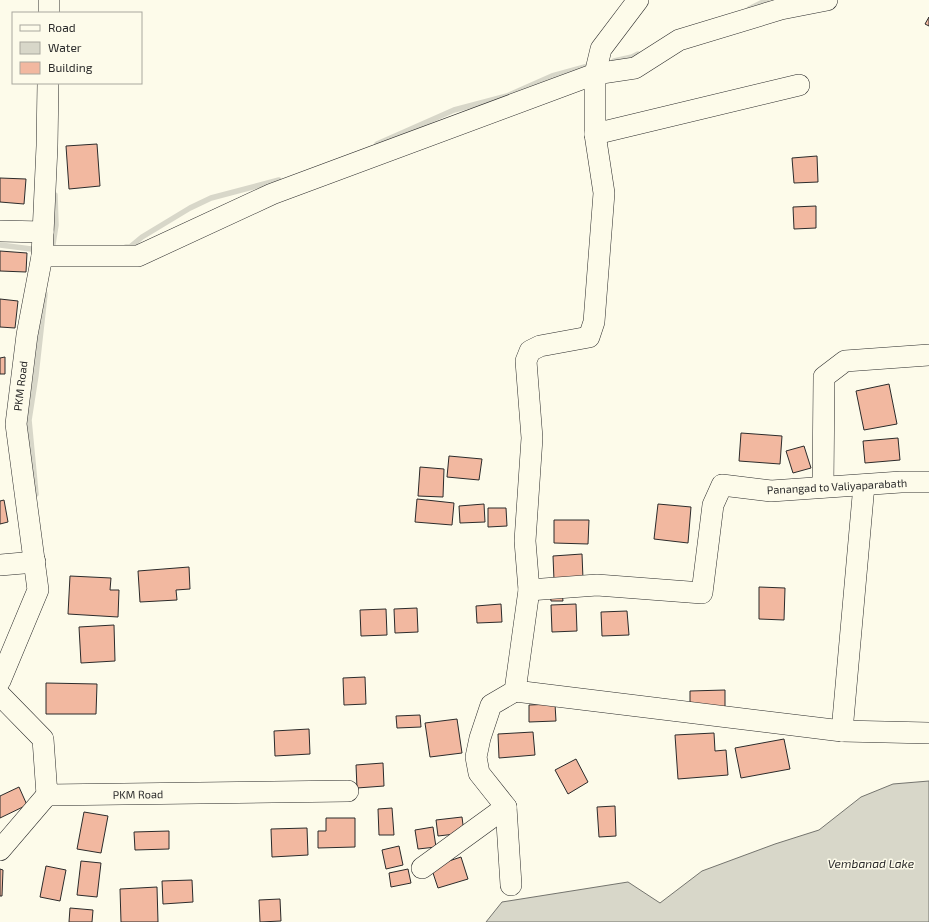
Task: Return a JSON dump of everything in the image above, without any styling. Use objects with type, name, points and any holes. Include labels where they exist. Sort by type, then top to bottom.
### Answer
[{"type":"street","points":[[49,0],[49,12]]},
{"type":"street","points":[[515,691],[530,590],[525,541],[532,438],[526,362],[530,351],[540,346],[589,336],[594,322],[604,193],[595,134],[595,74],[601,49],[638,0]]},
{"type":"street","points":[[42,256],[138,256],[272,194],[595,74],[635,68],[679,40],[781,9],[827,0]]},
{"type":"street","name":"PKM Road","points":[[0,681],[38,599],[35,562],[16,424],[27,335],[42,256],[48,84]]},
{"type":"street","points":[[595,134],[799,85]]},
{"type":"street","points":[[0,231],[43,232]]},
{"type":"street","points":[[823,487],[824,377],[845,361],[929,355]]},
{"type":"street","name":"Panangad to Valiyaparabath","points":[[530,590],[597,585],[702,593],[714,505],[722,484],[771,491],[900,482],[929,482]]},
{"type":"street","points":[[842,731],[864,485]]},
{"type":"street","points":[[0,565],[35,562]]},
{"type":"street","points":[[511,885],[506,807],[479,773],[476,757],[480,738],[491,706],[515,691],[842,731],[929,733]]},
{"type":"street","points":[[0,695],[43,739],[46,796],[0,850]]},
{"type":"street","name":"PKM Road","points":[[46,796],[348,791]]},
{"type":"street","points":[[422,868],[506,807]]},
{"type":"water","name":"Vembanad Lake","points":[[929,781],[929,922],[486,922],[502,902],[628,882],[660,903],[702,871],[775,844],[819,830],[861,797],[893,784]]},
{"type":"building","points":[[929,17],[929,26],[925,24]]},
{"type":"building","points":[[97,144],[100,186],[69,189],[66,146]]},
{"type":"building","points":[[817,156],[818,182],[794,183],[792,158]]},
{"type":"building","points":[[0,178],[26,179],[24,204],[0,202]]},
{"type":"building","points":[[816,206],[816,228],[794,229],[793,207]]},
{"type":"building","points":[[0,251],[27,253],[26,272],[0,271]]},
{"type":"building","points":[[0,299],[18,301],[15,328],[0,327]]},
{"type":"building","points":[[5,357],[5,374],[0,374],[0,358]]},
{"type":"building","points":[[889,384],[897,424],[864,430],[856,391]]},
{"type":"building","points":[[741,433],[782,436],[780,464],[739,461]]},
{"type":"building","points":[[898,438],[900,460],[865,463],[863,441]]},
{"type":"building","points":[[804,446],[811,468],[793,473],[786,451]]},
{"type":"building","points":[[449,456],[482,459],[479,480],[447,477]]},
{"type":"building","points":[[420,467],[444,469],[443,497],[418,496]]},
{"type":"building","points":[[417,499],[454,503],[452,525],[415,522]]},
{"type":"building","points":[[4,500],[8,522],[0,524],[0,501]]},
{"type":"building","points":[[484,504],[485,522],[460,523],[459,506]]},
{"type":"building","points":[[658,504],[691,507],[688,543],[654,539]]},
{"type":"building","points":[[488,508],[506,508],[507,526],[488,527]]},
{"type":"building","points":[[554,520],[589,520],[588,544],[554,543]]},
{"type":"building","points":[[582,554],[583,579],[554,580],[553,556]]},
{"type":"building","points":[[189,567],[190,589],[176,590],[177,600],[140,602],[138,571]]},
{"type":"building","points":[[70,576],[111,578],[110,590],[119,590],[118,617],[68,614]]},
{"type":"building","points":[[759,587],[785,588],[784,620],[759,619]]},
{"type":"building","points":[[550,593],[562,593],[563,601],[551,601]]},
{"type":"building","points":[[501,604],[502,622],[477,623],[476,606]]},
{"type":"building","points":[[576,604],[577,631],[552,632],[551,605]]},
{"type":"building","points":[[417,608],[418,632],[395,633],[394,609]]},
{"type":"building","points":[[386,609],[387,635],[361,636],[360,610]]},
{"type":"building","points":[[627,611],[629,635],[602,636],[601,612]]},
{"type":"building","points":[[114,625],[115,661],[81,663],[79,627]]},
{"type":"building","points":[[365,677],[366,704],[344,705],[343,678]]},
{"type":"building","points":[[46,683],[97,684],[96,714],[46,714]]},
{"type":"building","points":[[725,690],[725,709],[690,710],[690,691]]},
{"type":"building","points":[[555,704],[556,721],[529,722],[529,705]]},
{"type":"building","points":[[420,715],[421,727],[397,728],[396,716]]},
{"type":"building","points":[[457,719],[462,753],[430,757],[425,723]]},
{"type":"building","points":[[309,729],[310,754],[275,756],[274,731]]},
{"type":"building","points":[[533,732],[535,755],[499,758],[498,734]]},
{"type":"building","points":[[714,733],[715,751],[726,750],[728,775],[678,779],[675,735]]},
{"type":"building","points":[[784,739],[790,769],[741,778],[735,748]]},
{"type":"building","points":[[576,759],[588,782],[568,794],[555,770]]},
{"type":"building","points":[[383,763],[384,786],[357,788],[356,765]]},
{"type":"building","points":[[19,787],[27,805],[0,818],[0,796]]},
{"type":"building","points":[[615,806],[616,836],[599,837],[597,807]]},
{"type":"building","points":[[392,808],[394,835],[379,835],[378,809]]},
{"type":"building","points":[[84,812],[108,816],[101,853],[77,849]]},
{"type":"building","points":[[462,817],[464,833],[438,836],[436,820]]},
{"type":"building","points":[[326,818],[355,818],[355,847],[318,848],[318,831],[326,831]]},
{"type":"building","points":[[433,827],[436,847],[418,849],[415,830]]},
{"type":"building","points":[[307,828],[308,855],[272,857],[271,829]]},
{"type":"building","points":[[169,831],[169,849],[135,850],[134,832]]},
{"type":"building","points":[[399,846],[403,865],[386,869],[382,850]]},
{"type":"building","points":[[461,857],[468,879],[438,888],[431,867]]},
{"type":"building","points":[[81,861],[101,863],[97,897],[77,895]]},
{"type":"building","points":[[46,866],[66,870],[60,901],[40,897]]},
{"type":"building","points":[[0,869],[3,870],[2,896],[0,896]]},
{"type":"building","points":[[408,869],[411,883],[391,887],[389,873]]},
{"type":"building","points":[[192,880],[193,902],[163,904],[162,881]]},
{"type":"building","points":[[157,887],[158,922],[121,922],[120,889]]},
{"type":"building","points":[[280,899],[281,921],[260,922],[259,900]]},
{"type":"building","points":[[70,908],[93,910],[92,922],[69,922]]},
{"type":"waterway","points":[[749,9],[767,0]]},
{"type":"waterway","points":[[614,61],[638,54]]},
{"type":"waterway","points":[[377,144],[454,110],[507,96],[552,76],[592,65]]},
{"type":"waterway","points":[[126,247],[130,247],[142,237],[190,208],[211,198],[279,180]]},
{"type":"waterway","points":[[52,250],[56,225],[55,195]]},
{"type":"waterway","points":[[0,245],[39,250]]},
{"type":"waterway","points":[[36,494],[29,420],[36,375],[45,294]]}]
